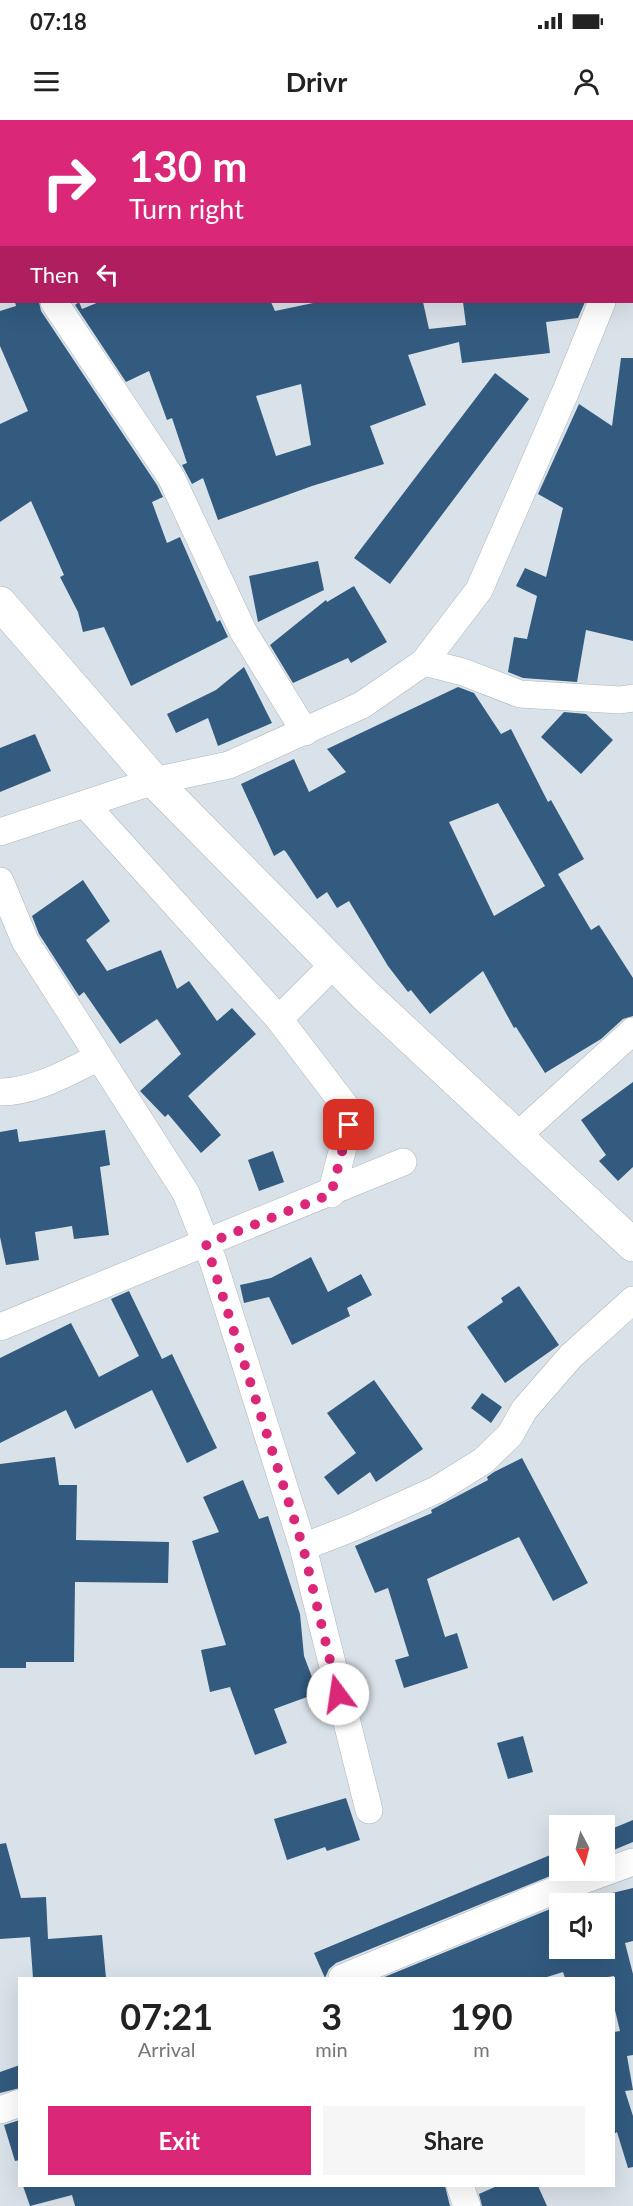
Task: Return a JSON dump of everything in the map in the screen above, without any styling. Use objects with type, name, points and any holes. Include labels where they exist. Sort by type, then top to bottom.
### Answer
[{"type":"main road","points":[[1,605],[154,781],[334,964],[633,1245]]},
{"type":"street","points":[[0,832],[154,781],[229,765],[362,705],[424,662],[479,590],[602,303]]},
{"type":"street","points":[[60,304],[171,477],[243,631],[304,732]]},
{"type":"street","points":[[424,662],[463,672],[520,694],[620,700],[633,698]]},
{"type":"street","points":[[85,804],[279,1019],[346,1107],[349,1125],[331,1194]]},
{"type":"street","points":[[0,881],[26,941],[186,1193],[206,1244],[303,1547],[369,1810]]},
{"type":"street","points":[[279,1019],[334,964]]},
{"type":"street","points":[[517,1136],[633,1031]]},
{"type":"street","points":[[0,1092],[17,1092],[48,1081],[99,1057]]},
{"type":"street","points":[[0,1328],[331,1194],[403,1162]]},
{"type":"street","points":[[303,1547],[429,1494],[483,1461],[510,1436],[524,1410],[572,1356],[633,1300]]},
{"type":"street","points":[[348,1977],[387,1970],[553,1891],[633,1862]]},
{"type":"street","points":[[0,2110],[18,2104]]},
{"type":"street","points":[[460,2187],[467,2206]]},
{"type":"building","points":[[15,303],[39,303],[41,311],[157,485],[163,497],[152,502],[167,543],[180,537],[217,622],[220,620],[228,637],[131,686],[104,627],[83,632],[78,612],[60,577],[64,575],[31,501],[0,522],[0,424],[28,411],[0,346],[0,311],[16,306]]},
{"type":"building","points":[[78,303],[82,309],[97,303],[271,303],[275,311],[313,303],[423,303],[429,329],[466,325],[463,303],[585,303],[578,318],[546,322],[550,353],[462,363],[459,342],[408,355],[426,405],[370,426],[384,464],[312,486],[218,520],[203,478],[192,484],[182,465],[187,463],[172,418],[167,420],[149,371],[126,382],[75,305]],"holes":[[[301,384],[311,445],[276,456],[256,396]]]},
{"type":"building","points":[[621,358],[633,358],[633,641],[586,630],[577,682],[523,678],[508,672],[514,637],[527,639],[537,596],[516,586],[525,568],[546,577],[563,508],[538,494],[579,404],[612,426]]},
{"type":"building","points":[[495,373],[529,399],[390,584],[354,558]]},
{"type":"building","points":[[318,561],[324,590],[258,622],[249,576]]},
{"type":"building","points":[[354,586],[387,642],[351,663],[348,658],[293,683],[270,645],[326,600],[327,602]]},
{"type":"building","points":[[244,667],[272,723],[218,746],[208,718],[176,733],[167,714],[216,690]]},
{"type":"building","points":[[458,687],[474,693],[501,734],[511,729],[548,802],[551,800],[584,859],[558,874],[591,930],[599,925],[633,978],[633,1016],[623,1019],[601,1039],[545,1073],[516,1027],[514,1028],[483,971],[430,1014],[411,990],[408,992],[388,966],[349,901],[337,908],[327,892],[317,899],[284,850],[274,856],[241,784],[294,759],[309,792],[346,772],[327,749]],"holes":[[[498,803],[545,886],[494,916],[449,822]]]},
{"type":"building","points":[[564,712],[586,714],[613,740],[581,774],[541,737]]},
{"type":"building","points":[[35,734],[51,771],[0,792],[0,748]]},
{"type":"building","points":[[83,880],[110,921],[86,940],[107,971],[161,950],[177,989],[189,981],[217,1021],[232,1008],[256,1034],[188,1096],[221,1135],[201,1153],[168,1114],[165,1117],[140,1091],[181,1054],[157,1019],[120,1044],[84,992],[79,996],[39,934],[32,916]]},
{"type":"building","points":[[633,1082],[633,1167],[618,1181],[599,1161],[606,1155],[581,1120]]},
{"type":"building","points":[[17,1129],[19,1142],[105,1130],[110,1165],[100,1167],[109,1235],[74,1239],[72,1226],[35,1232],[39,1260],[6,1265],[0,1237],[0,1132]]},
{"type":"building","points":[[273,1151],[284,1182],[259,1191],[248,1160]]},
{"type":"building","points":[[311,1257],[328,1292],[361,1274],[372,1295],[347,1308],[350,1316],[292,1345],[269,1297],[244,1303],[240,1285],[271,1278]]},
{"type":"building","points":[[519,1286],[559,1345],[505,1383],[467,1327],[503,1302],[501,1298]]},
{"type":"building","points":[[129,1291],[162,1359],[172,1354],[217,1448],[187,1463],[152,1390],[75,1429],[66,1410],[0,1443],[0,1358],[71,1323],[99,1377],[139,1356],[111,1299]]},
{"type":"building","points":[[374,1380],[423,1449],[376,1482],[370,1472],[338,1495],[324,1477],[356,1453],[327,1413]]},
{"type":"building","points":[[482,1393],[502,1407],[491,1423],[471,1408]]},
{"type":"building","points":[[55,1457],[59,1485],[77,1485],[76,1540],[169,1542],[168,1583],[75,1582],[74,1662],[26,1662],[26,1668],[0,1668],[0,1464]]},
{"type":"building","points":[[522,1458],[588,1583],[553,1601],[519,1537],[427,1579],[445,1637],[457,1633],[468,1668],[404,1688],[395,1660],[409,1656],[388,1588],[375,1593],[355,1546],[432,1513],[431,1510],[488,1480],[487,1477],[494,1472]]},
{"type":"building","points":[[243,1480],[259,1519],[268,1516],[300,1614],[304,1656],[318,1693],[274,1709],[287,1743],[255,1755],[230,1687],[210,1692],[201,1650],[226,1645],[192,1541],[219,1532],[203,1497]]},
{"type":"building","points":[[523,1736],[533,1772],[508,1779],[497,1743]]},
{"type":"building","points":[[346,1798],[360,1840],[327,1851],[325,1847],[287,1860],[274,1819]]},
{"type":"building","points":[[633,1820],[633,1842],[615,1849],[615,1827]]},
{"type":"building","points":[[6,1843],[21,1898],[46,1897],[48,1939],[102,1935],[106,1977],[33,1977],[30,1937],[0,1939],[0,1844]]},
{"type":"building","points":[[549,1856],[549,1876],[336,1963],[325,1977],[314,1953]]},
{"type":"building","points":[[633,1888],[633,1941],[625,1943],[633,1974],[633,2055],[627,2056],[633,2090],[625,2091],[633,2116],[633,2167],[628,2168],[617,2132],[615,2133],[615,2032],[620,2031],[615,2010],[614,1976],[565,1977],[563,1972],[547,1977],[384,1977],[549,1910],[549,1959],[615,1959],[615,1893],[612,1893]]},
{"type":"building","points":[[18,2066],[18,2088],[0,2093],[0,2072]]},
{"type":"building","points":[[18,2121],[18,2160],[15,2161],[4,2125]]},
{"type":"building","points":[[23,2187],[445,2187],[450,2206],[75,2206],[72,2195],[30,2206]]},
{"type":"building","points":[[495,2187],[538,2187],[547,2206],[482,2206],[479,2194]]},
{"type":"route","points":[[338,1694],[303,1547],[206,1244],[331,1194],[349,1125]]}]
